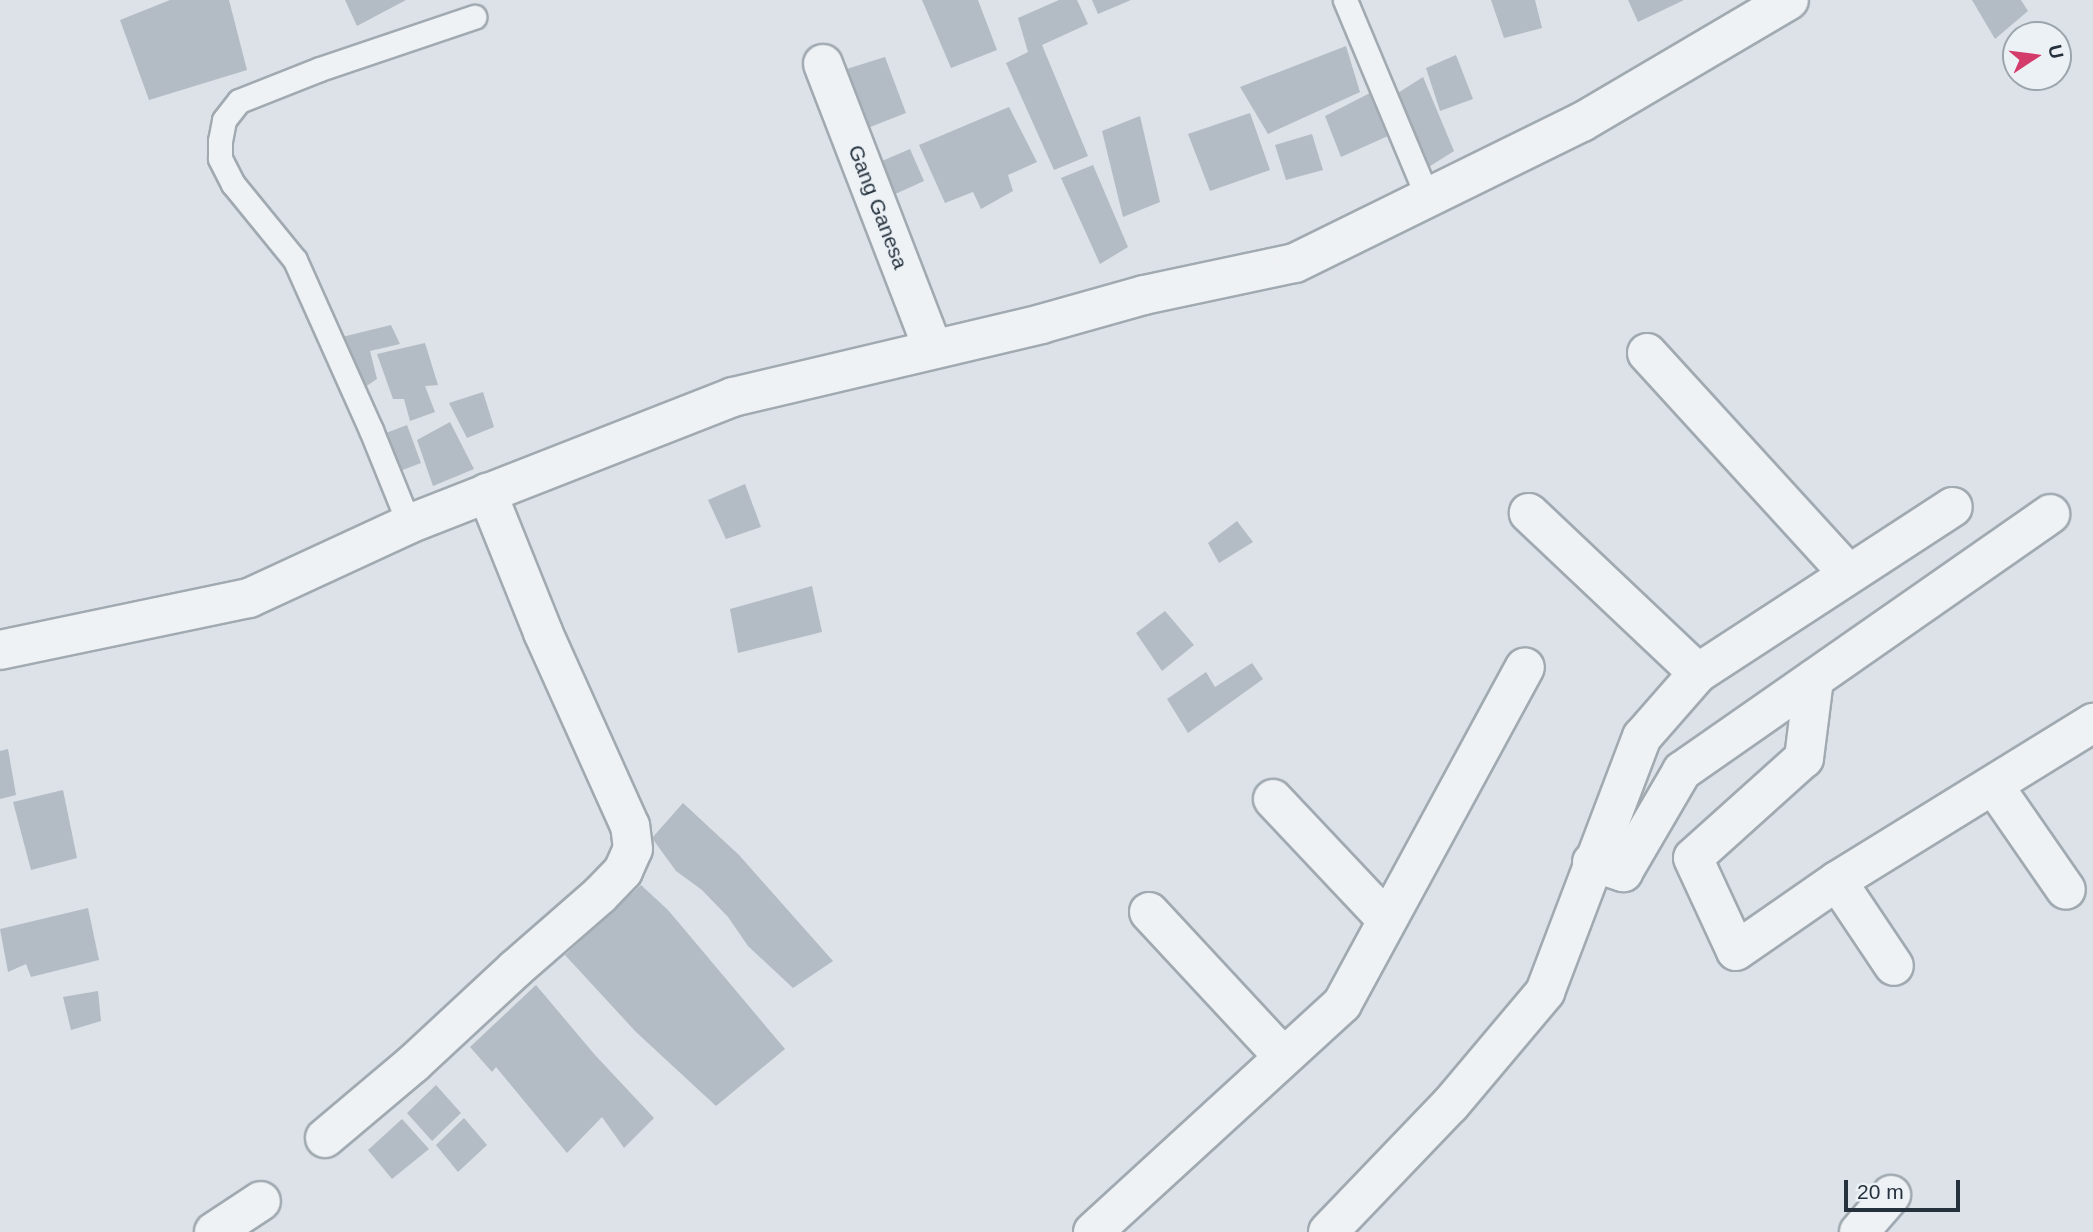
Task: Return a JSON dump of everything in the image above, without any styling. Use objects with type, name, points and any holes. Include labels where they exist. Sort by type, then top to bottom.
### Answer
[{"type":"street","points":[[0,650],[249,598],[410,524],[733,397],[1144,295],[1295,262],[1582,122],[1789,0]]},
{"type":"street","name":"Gang Ganesa","points":[[823,64],[933,349]]},
{"type":"street","points":[[1647,353],[1849,574]]},
{"type":"street","points":[[325,1138],[414,1063],[600,895],[623,871],[633,849],[630,826],[543,632],[487,493]]},
{"type":"street","points":[[1328,1232],[1450,1105],[1545,992],[1592,862],[1642,737],[1698,673],[1953,507]]},
{"type":"street","points":[[1529,513],[1698,673]]},
{"type":"street","points":[[1592,862],[1623,872],[1682,771],[2050,514]]},
{"type":"street","points":[[1093,1232],[1282,1055],[1342,1004],[1525,667]]},
{"type":"street","points":[[1814,679],[1804,758],[1693,858],[1736,951],[1837,881],[2093,723]]},
{"type":"street","points":[[1994,786],[2066,890]]},
{"type":"street","points":[[1273,799],[1387,919]]},
{"type":"street","points":[[1837,881],[1894,967]]},
{"type":"street","points":[[1149,912],[1282,1055]]},
{"type":"street","points":[[1859,1232],[1891,1195]]},
{"type":"street","points":[[214,1232],[261,1201]]},
{"type":"lane","points":[[1345,0],[1428,198]]},
{"type":"lane","points":[[410,524],[295,260],[233,184],[220,158],[220,141],[223,120],[239,101],[320,69],[474,17]]},
{"type":"building","points":[[170,0],[229,0],[247,70],[149,100],[120,20]]},
{"type":"building","points":[[345,0],[406,0],[357,26]]},
{"type":"building","points":[[922,0],[978,0],[997,50],[951,68]]},
{"type":"building","points":[[1059,0],[1077,0],[1088,24],[1042,45],[1088,156],[1054,170],[1006,63],[1028,52],[1018,18]]},
{"type":"building","points":[[1092,0],[1131,0],[1098,14]]},
{"type":"building","points":[[1491,0],[1535,0],[1542,28],[1504,38]]},
{"type":"building","points":[[1628,0],[1684,0],[1638,22]]},
{"type":"building","points":[[1972,0],[2021,0],[2028,11],[2016,21],[2002,21],[2002,33],[1995,39]]},
{"type":"building","points":[[1346,46],[1360,92],[1268,134],[1240,87]]},
{"type":"building","points":[[1456,55],[1473,99],[1440,111],[1426,68]]},
{"type":"building","points":[[885,57],[906,113],[865,129],[837,72]]},
{"type":"building","points":[[1423,77],[1454,151],[1424,170],[1390,98]]},
{"type":"building","points":[[1370,93],[1388,136],[1341,157],[1325,116]]},
{"type":"building","points":[[1009,107],[1037,162],[1008,175],[1013,191],[981,209],[973,192],[945,203],[919,145]]},
{"type":"building","points":[[1250,113],[1270,170],[1210,191],[1188,134]]},
{"type":"building","points":[[1140,116],[1160,202],[1123,217],[1102,131]]},
{"type":"building","points":[[1312,134],[1323,170],[1286,180],[1275,145]]},
{"type":"building","points":[[910,149],[924,181],[882,200],[868,167]]},
{"type":"building","points":[[1093,165],[1128,247],[1100,264],[1061,178]]},
{"type":"building","points":[[391,325],[400,344],[370,351],[377,379],[365,387],[342,337]]},
{"type":"building","points":[[425,343],[438,385],[425,386],[435,412],[410,421],[404,399],[393,399],[377,354]]},
{"type":"building","points":[[483,392],[494,427],[467,438],[449,403]]},
{"type":"building","points":[[450,422],[474,469],[433,486],[417,440]]},
{"type":"building","points":[[407,425],[421,463],[400,471],[386,433]]},
{"type":"building","points":[[745,484],[761,527],[726,539],[708,500]]},
{"type":"building","points":[[1237,521],[1253,542],[1219,563],[1208,543]]},
{"type":"building","points":[[812,586],[822,632],[738,653],[730,609]]},
{"type":"building","points":[[1165,611],[1194,645],[1162,671],[1136,633]]},
{"type":"building","points":[[1252,663],[1263,679],[1188,733],[1167,699],[1206,672],[1215,687]]},
{"type":"building","points":[[8,749],[16,795],[0,799],[0,751]]},
{"type":"building","points":[[63,790],[77,858],[31,870],[13,802]]},
{"type":"building","points":[[683,803],[739,855],[833,961],[793,988],[748,946],[728,917],[702,890],[676,871],[652,838]]},
{"type":"building","points":[[641,885],[668,910],[785,1049],[716,1106],[636,1032],[565,955]]},
{"type":"building","points":[[88,908],[99,960],[31,977],[26,964],[8,972],[0,929]]},
{"type":"building","points":[[536,985],[595,1055],[654,1118],[624,1148],[602,1117],[567,1153],[496,1067],[492,1072],[470,1047]]},
{"type":"building","points":[[98,991],[101,1021],[71,1030],[63,997]]},
{"type":"building","points":[[436,1085],[461,1113],[432,1141],[407,1113]]},
{"type":"building","points":[[464,1118],[487,1145],[458,1172],[436,1145]]},
{"type":"building","points":[[402,1119],[429,1149],[392,1179],[368,1150]]}]
